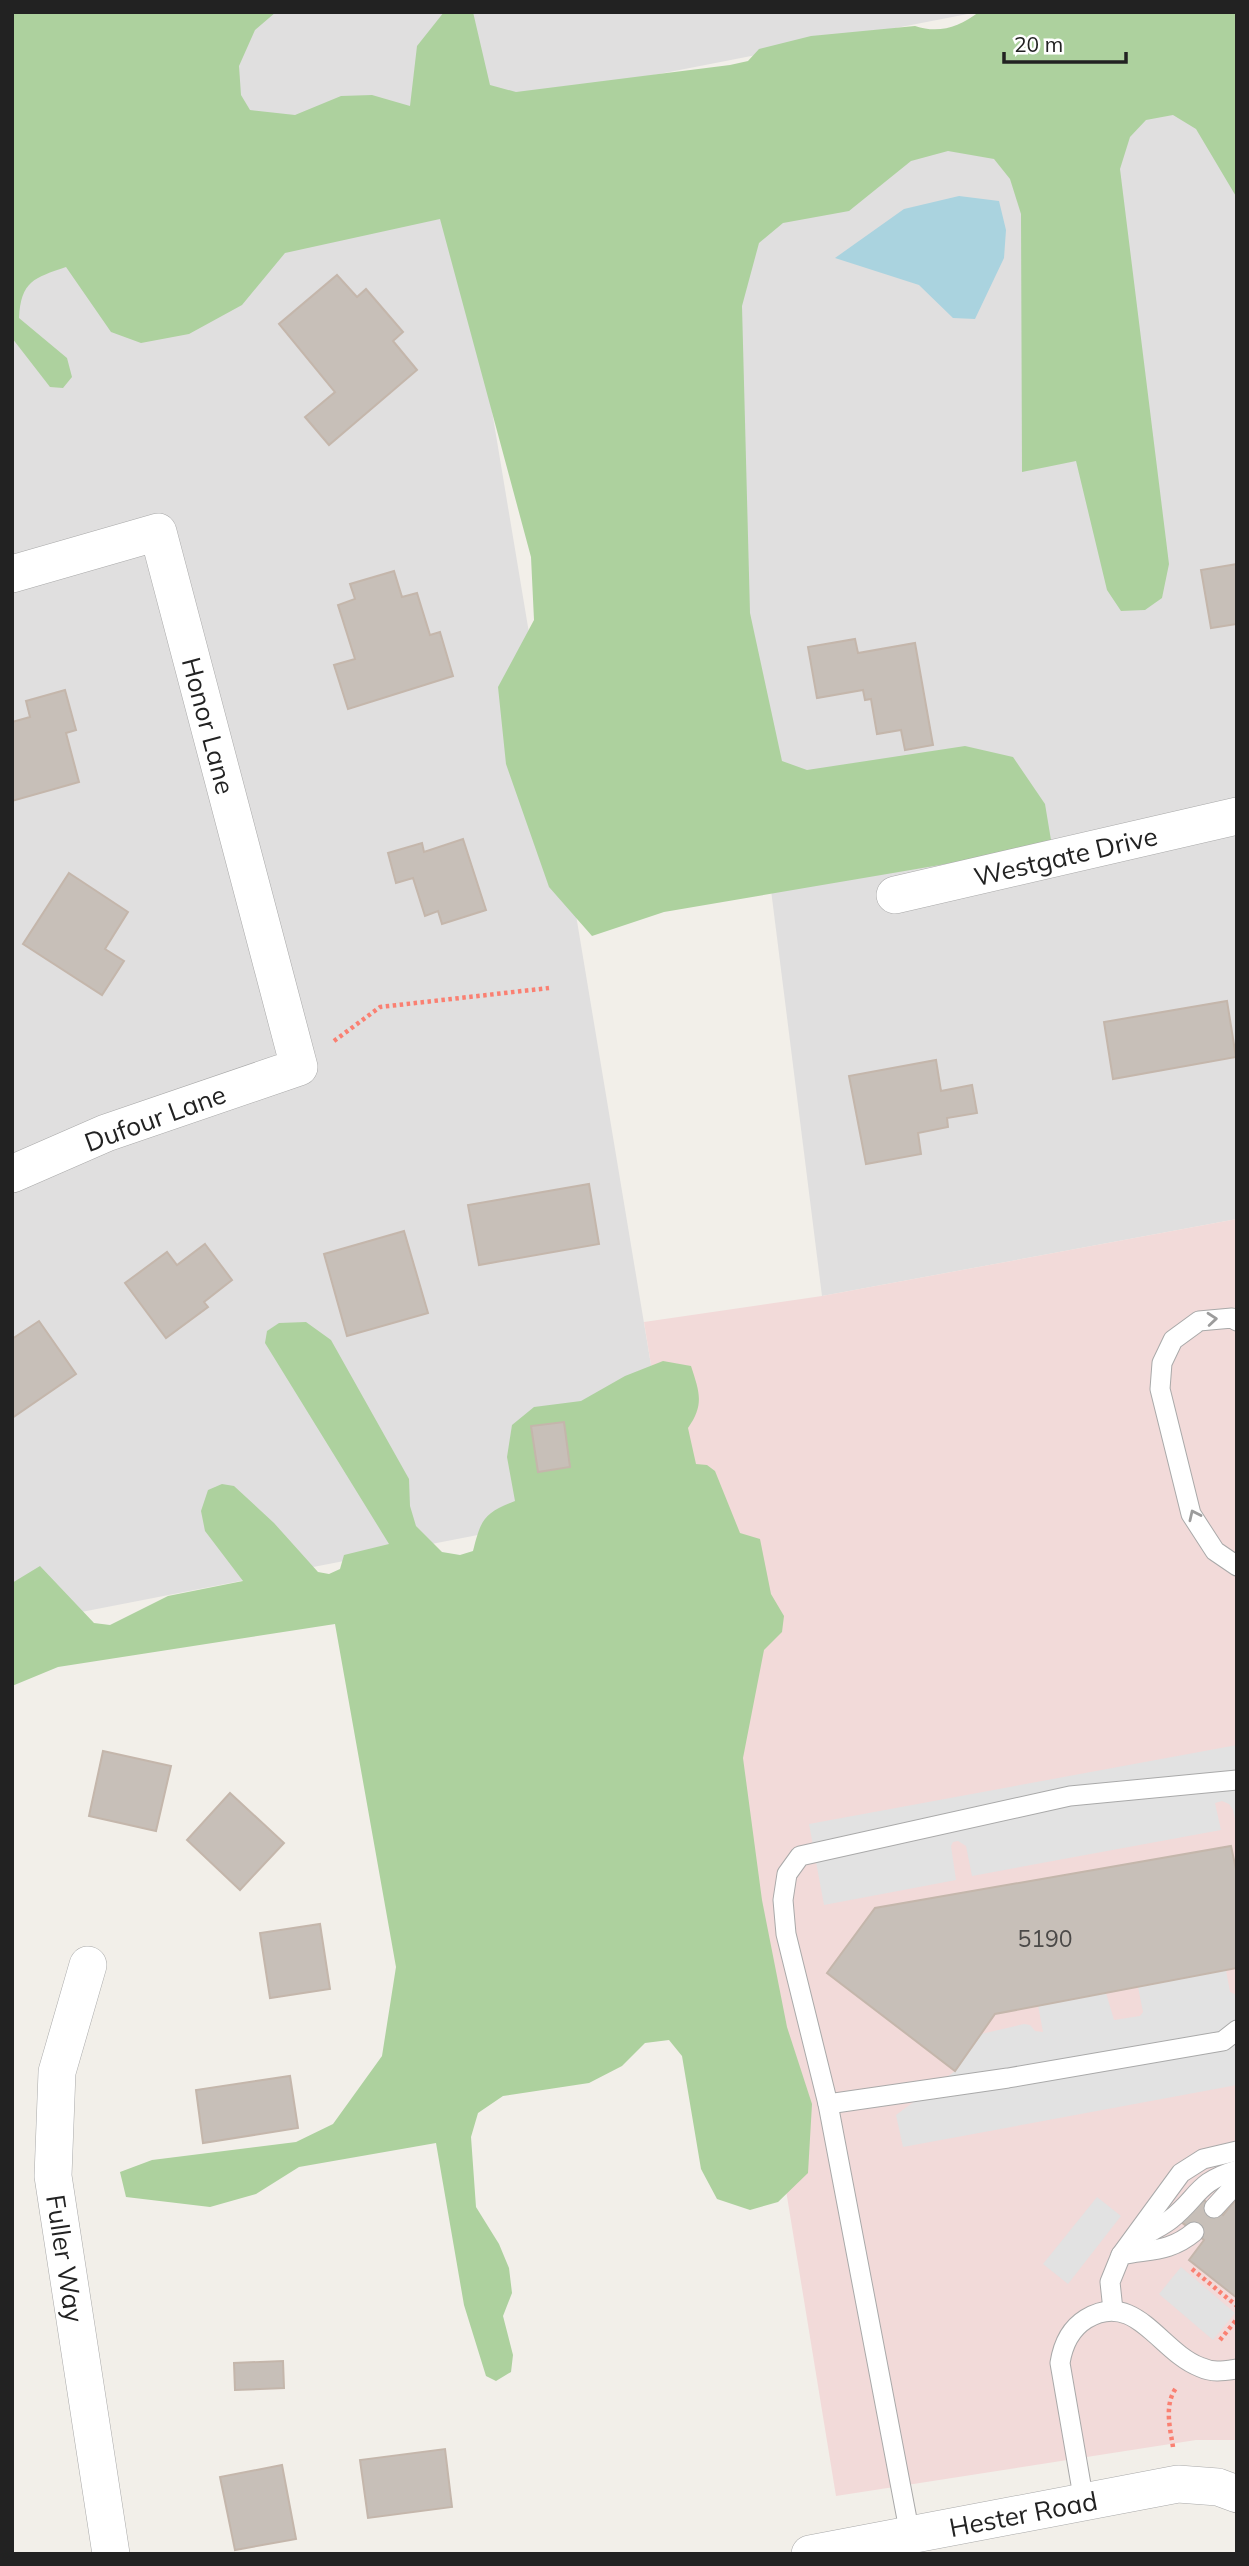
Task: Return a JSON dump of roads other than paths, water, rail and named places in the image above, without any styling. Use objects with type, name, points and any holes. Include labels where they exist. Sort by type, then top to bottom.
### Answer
[{"type":"street","name":"Honor Lane","points":[[12,574],[158,532],[299,1067]]},
{"type":"street","name":"Westgate Drive","points":[[895,894],[1237,816]]},
{"type":"street","name":"Dufour Lane","points":[[12,1174],[106,1133],[299,1067]]},
{"type":"street","name":"Fuller Way","points":[[88,1965],[57,2072],[53,2176],[111,2554]]},
{"type":"street","name":"Hester Road","points":[[810,2554],[1178,2484],[1218,2487],[1237,2494]]},
{"type":"lane","points":[[1237,1321],[1232,1318],[1199,1321],[1173,1340],[1162,1363],[1160,1389],[1191,1514],[1215,1551],[1237,1566]]},
{"type":"lane","points":[[910,2535],[828,2104],[786,1934],[783,1900],[787,1874],[800,1856],[1070,1796],[1237,1780]]},
{"type":"lane","points":[[828,2104],[1008,2078],[1223,2041],[1237,2030]]},
{"type":"lane","points":[[1113,2309],[1110,2282],[1121,2255],[1181,2173],[1203,2159],[1237,2151]]},
{"type":"lane","points":[[1121,2255],[1172,2219],[1198,2189],[1217,2176],[1237,2171]]},
{"type":"lane","points":[[1214,2207],[1237,2183]]},
{"type":"lane","points":[[1121,2255],[1180,2244],[1194,2232]]},
{"type":"lane","points":[[1084,2502],[1060,2363],[1062,2347],[1075,2326],[1097,2313],[1113,2309],[1132,2315],[1198,2367],[1217,2372],[1237,2369]]},
{"type":"water","points":[[959,196],[999,201],[1006,230],[1004,258],[975,319],[953,318],[919,285],[835,258],[904,209]]}]
